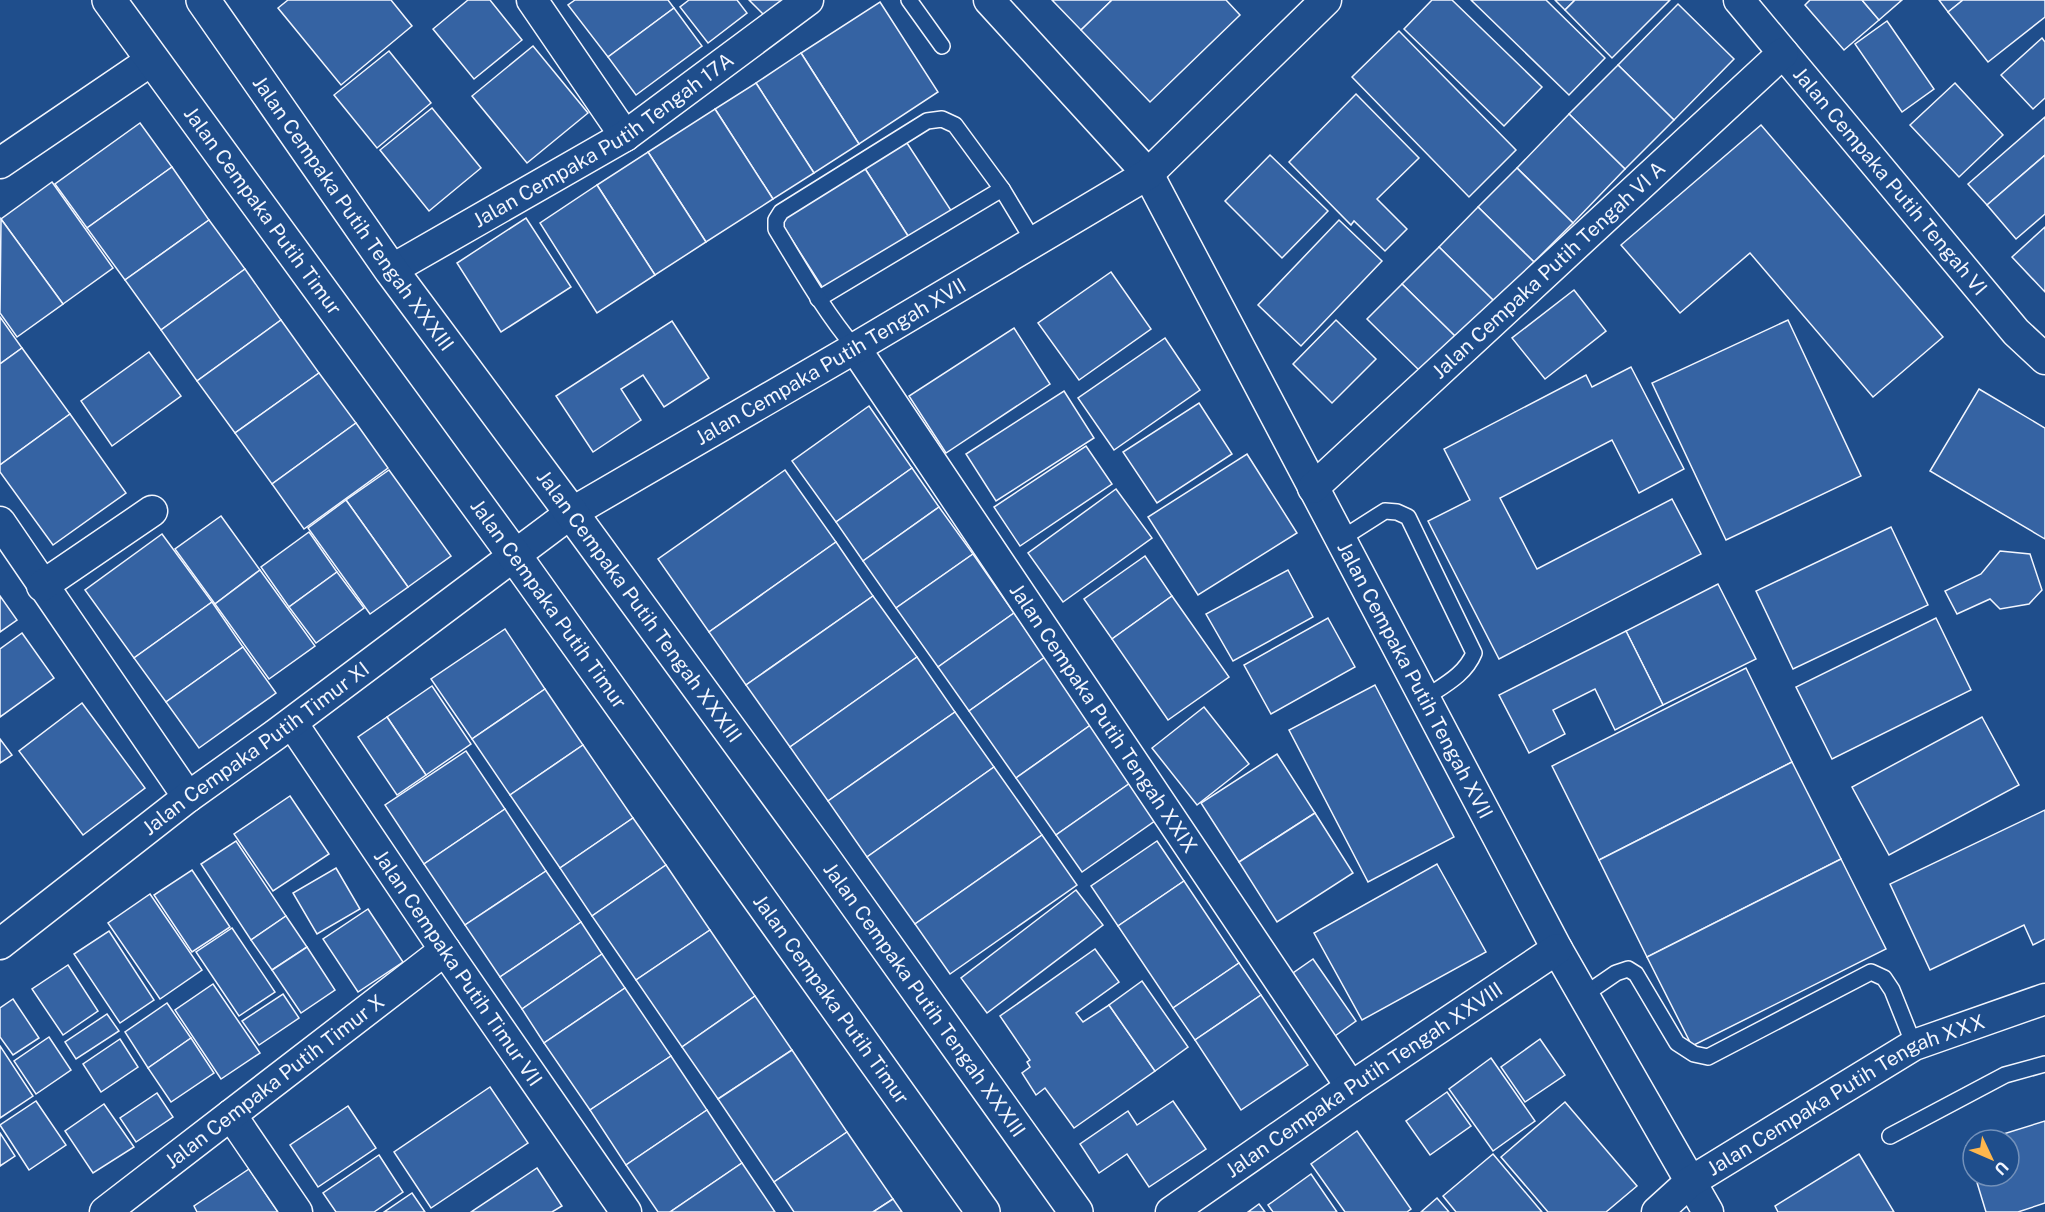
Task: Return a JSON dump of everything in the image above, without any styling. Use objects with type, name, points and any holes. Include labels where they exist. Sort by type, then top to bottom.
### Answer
[{"type":"street","name":"Jalan Cempaka Putih Timur","points":[[109,0],[341,315],[521,550],[984,1212]]},
{"type":"street","name":"Jalan Cempaka Putih Tengah XXXIII","points":[[203,0],[391,270],[567,516],[822,856],[1076,1212]]},
{"type":"street","points":[[532,0],[625,136]]},
{"type":"street","name":"Jalan Cempaka Putih Tengah 17A","points":[[391,270],[625,136],[808,0]]},
{"type":"street","points":[[989,0],[1148,174]]},
{"type":"street","name":"Jalan Cempaka Putih Tengah XVII","points":[[521,550],[567,516],[1148,174],[1326,0]]},
{"type":"street","name":"Jalan Cempaka Putih Tengah VI","points":[[1739,0],[2016,332],[2045,359]]},
{"type":"street","name":"Jalan Cempaka Putih Tengah VI A","points":[[1313,488],[1783,53]]},
{"type":"street","points":[[0,163],[152,60]]},
{"type":"street","name":"Jalan Cempaka Putih Tengah XVII","points":[[1148,174],[1557,949],[1708,1212]]},
{"type":"street","name":"Jalan Cempaka Putih Tengah XXIX","points":[[855,348],[1351,1087]]},
{"type":"street","points":[[42,586],[152,511]]},
{"type":"street","points":[[0,522],[188,797]]},
{"type":"street","name":"Jalan Cempaka Putih Timur XI","points":[[0,944],[188,797],[292,723],[521,550]]},
{"type":"street","name":"Jalan Cempaka Putih Timur VII","points":[[292,723],[626,1212]]},
{"type":"street","name":"Jalan Cempaka Putih Tengah XXVIII","points":[[1171,1212],[1351,1087],[1557,949]]},
{"type":"street","name":"Jalan Cempaka Putih Timur X","points":[[105,1212],[445,950]]},
{"type":"street","name":"Jalan Cempaka Putih Tengah XXX","points":[[1657,1212],[1690,1182],[1914,1045],[2045,999]]},
{"type":"street","points":[[231,1115],[297,1212]]},
{"type":"lane","points":[[909,0],[942,46]]},
{"type":"lane","points":[[855,348],[831,320],[818,299],[776,229],[776,220],[782,212],[927,121],[942,119],[955,125],[1002,189],[1034,242]]},
{"type":"lane","points":[[818,299],[1002,189]]},
{"type":"lane","points":[[1341,539],[1385,511],[1396,512],[1408,517],[1474,652],[1469,664],[1458,676],[1425,698]]},
{"type":"lane","points":[[1584,995],[1616,973],[1628,969],[1636,974],[1677,1043],[1694,1054],[1708,1056],[1871,972],[1884,978],[1892,990],[1914,1045]]},
{"type":"lane","points":[[1890,1136],[2005,1075],[2045,1064]]},
{"type":"building","points":[[288,0],[391,0],[412,26],[341,85],[278,8]]},
{"type":"building","points":[[468,0],[490,0],[522,40],[474,79],[433,29]]},
{"type":"building","points":[[575,0],[668,0],[674,8],[608,57],[568,5]]},
{"type":"building","points":[[689,0],[737,0],[747,13],[708,43],[680,7]]},
{"type":"building","points":[[749,0],[790,0],[769,20]]},
{"type":"building","points":[[1052,0],[1112,0],[1081,30]]},
{"type":"building","points":[[1112,0],[1226,0],[1240,15],[1150,102],[1081,30]]},
{"type":"building","points":[[1432,0],[1452,0],[1542,87],[1504,126],[1404,29]]},
{"type":"building","points":[[1471,0],[1546,0],[1605,58],[1569,95]]},
{"type":"building","points":[[1555,0],[1575,0],[1565,10]]},
{"type":"building","points":[[1575,0],[1670,0],[1612,58],[1565,10]]},
{"type":"building","points":[[1810,0],[1862,0],[1879,20],[1844,50],[1805,5]]},
{"type":"building","points":[[1862,0],[1902,0],[1879,20]]},
{"type":"building","points":[[1939,0],[1963,0],[1948,12]]},
{"type":"building","points":[[1963,0],[2045,0],[2045,17],[1988,62],[1948,12]]},
{"type":"building","points":[[880,2],[938,92],[859,144],[801,53]]},
{"type":"building","points":[[1678,4],[1734,59],[1674,120],[1618,65]]},
{"type":"building","points":[[674,8],[702,46],[636,95],[608,57]]},
{"type":"building","points":[[1887,21],[1934,89],[1902,112],[1855,44]]},
{"type":"building","points":[[1399,31],[1516,150],[1469,197],[1352,77]]},
{"type":"building","points":[[2042,38],[2045,42],[2045,98],[2033,109],[2001,75]]},
{"type":"building","points":[[533,46],[588,113],[527,163],[472,96]]},
{"type":"building","points":[[389,51],[431,103],[377,148],[334,95]]},
{"type":"building","points":[[801,53],[859,144],[814,173],[756,83]]},
{"type":"building","points":[[1618,65],[1674,120],[1625,169],[1569,114]]},
{"type":"building","points":[[756,83],[814,173],[773,199],[715,109]]},
{"type":"building","points":[[1955,83],[2003,135],[1959,177],[1910,125]]},
{"type":"building","points":[[1356,94],[1419,158],[1377,199],[1407,229],[1385,251],[1354,221],[1351,225],[1289,162]]},
{"type":"building","points":[[432,108],[481,168],[429,211],[380,150]]},
{"type":"building","points":[[715,109],[773,199],[706,242],[648,152]]},
{"type":"building","points":[[1569,114],[1625,169],[1573,223],[1517,168]]},
{"type":"building","points":[[2045,117],[2045,155],[1987,205],[1968,184]]},
{"type":"building","points":[[140,123],[172,167],[87,228],[55,184]]},
{"type":"building","points":[[1761,125],[1943,337],[1873,397],[1750,253],[1680,313],[1621,245]]},
{"type":"building","points":[[905,140],[952,212],[910,239],[864,167]]},
{"type":"building","points":[[648,152],[706,242],[655,275],[597,185]]},
{"type":"building","points":[[1270,155],[1328,211],[1282,258],[1225,201]]},
{"type":"building","points":[[2045,155],[2045,214],[2016,239],[1987,205]]},
{"type":"building","points":[[172,167],[209,220],[125,280],[87,228]]},
{"type":"building","points":[[864,167],[910,239],[826,293],[780,221]]},
{"type":"building","points":[[1517,168],[1573,223],[1534,262],[1478,207]]},
{"type":"building","points":[[52,182],[113,268],[63,304],[1,219]]},
{"type":"building","points":[[597,185],[655,275],[597,313],[540,223]]},
{"type":"building","points":[[1478,207],[1534,262],[1495,302],[1439,247]]},
{"type":"building","points":[[526,218],[571,287],[501,332],[457,263]]},
{"type":"building","points":[[1,219],[63,304],[17,337],[0,313]]},
{"type":"building","points":[[209,220],[245,269],[161,330],[125,280]]},
{"type":"building","points":[[1339,220],[1382,261],[1301,346],[1258,305]]},
{"type":"building","points":[[2045,227],[2045,292],[2012,257]]},
{"type":"building","points":[[1439,247],[1495,302],[1458,339],[1402,284]]},
{"type":"building","points":[[245,269],[281,320],[197,381],[161,330]]},
{"type":"building","points":[[1111,272],[1151,329],[1079,380],[1038,323]]},
{"type":"building","points":[[1402,284],[1458,339],[1424,375],[1367,319]]},
{"type":"building","points":[[1574,290],[1606,331],[1545,379],[1512,338]]},
{"type":"building","points":[[0,317],[22,348],[0,364]]},
{"type":"building","points":[[281,320],[319,373],[235,433],[197,381]]},
{"type":"building","points":[[1336,320],[1376,359],[1332,403],[1293,364]]},
{"type":"building","points":[[1788,320],[1861,476],[1726,540],[1652,383]]},
{"type":"building","points":[[672,321],[709,378],[664,407],[643,375],[621,389],[641,420],[593,452],[556,396]]},
{"type":"building","points":[[1014,328],[1050,384],[946,453],[909,396]]},
{"type":"building","points":[[1165,338],[1200,390],[1114,450],[1078,398]]},
{"type":"building","points":[[22,348],[70,414],[0,465],[0,364]]},
{"type":"building","points":[[149,352],[181,396],[112,446],[81,401]]},
{"type":"building","points":[[1631,367],[1684,469],[1639,493],[1612,440],[1500,498],[1537,569],[1672,499],[1701,554],[1499,659],[1428,521],[1470,500],[1444,449],[1586,375],[1592,387]]},
{"type":"building","points":[[319,373],[356,423],[272,484],[235,433]]},
{"type":"building","points":[[1979,389],[2045,428],[2045,539],[1930,471]]},
{"type":"building","points":[[1064,391],[1094,438],[996,501],[966,454]]},
{"type":"building","points":[[1199,403],[1232,454],[1157,503],[1123,452]]},
{"type":"building","points":[[869,406],[912,468],[836,522],[792,461]]},
{"type":"building","points":[[70,414],[126,493],[53,545],[0,472],[0,465]]},
{"type":"building","points":[[356,423],[388,468],[304,529],[272,484]]},
{"type":"building","points":[[1086,446],[1112,484],[1020,546],[994,507]]},
{"type":"building","points":[[1247,454],[1297,533],[1198,595],[1148,517]]},
{"type":"building","points":[[912,468],[939,507],[863,561],[836,522]]},
{"type":"building","points":[[389,470],[451,556],[408,587],[346,500]]},
{"type":"building","points":[[785,470],[836,542],[709,632],[658,559]]},
{"type":"building","points":[[1116,489],[1152,538],[1063,602],[1028,553]]},
{"type":"building","points":[[346,500],[408,587],[370,614],[308,528]]},
{"type":"building","points":[[939,507],[973,554],[896,608],[863,561]]},
{"type":"building","points":[[221,516],[260,570],[215,604],[175,549]]},
{"type":"building","points":[[1891,527],[1928,605],[1793,669],[1756,591]]},
{"type":"building","points":[[309,532],[337,572],[289,607],[261,567]]},
{"type":"building","points":[[162,534],[212,602],[134,658],[85,590]]},
{"type":"building","points":[[836,542],[873,596],[746,685],[709,632]]},
{"type":"building","points":[[2000,551],[2030,554],[2042,590],[2029,604],[2000,609],[1990,599],[1957,614],[1945,591],[1981,574]]},
{"type":"building","points":[[973,554],[1014,613],[938,667],[896,608]]},
{"type":"building","points":[[1145,556],[1172,596],[1112,639],[1084,599]]},
{"type":"building","points":[[260,570],[315,646],[269,679],[215,604]]},
{"type":"building","points":[[1288,570],[1313,617],[1233,661],[1206,614]]},
{"type":"building","points":[[337,572],[364,608],[316,643],[289,607]]},
{"type":"building","points":[[1718,584],[1756,659],[1663,705],[1626,631]]},
{"type":"building","points":[[0,596],[17,620],[0,632]]},
{"type":"building","points":[[873,596],[917,657],[790,747],[746,685]]},
{"type":"building","points":[[1172,596],[1229,677],[1168,720],[1112,639]]},
{"type":"building","points":[[212,602],[243,647],[166,702],[134,658]]},
{"type":"building","points":[[1014,613],[1045,657],[969,711],[938,667]]},
{"type":"building","points":[[1328,618],[1355,667],[1271,714],[1244,665]]},
{"type":"building","points":[[1936,618],[1971,690],[1832,759],[1796,687]]},
{"type":"building","points":[[505,629],[545,689],[472,739],[431,679]]},
{"type":"building","points":[[1626,631],[1663,705],[1615,730],[1595,689],[1553,710],[1565,734],[1529,753],[1499,695]]},
{"type":"building","points":[[22,633],[54,678],[0,717],[0,649]]},
{"type":"building","points":[[243,647],[276,693],[199,748],[166,702]]},
{"type":"building","points":[[917,657],[955,712],[828,801],[790,747]]},
{"type":"building","points":[[1045,657],[1092,724],[1016,778],[969,711]]},
{"type":"building","points":[[1746,668],[1792,762],[1599,860],[1552,766]]},
{"type":"building","points":[[1375,685],[1454,837],[1368,882],[1289,730]]},
{"type":"building","points":[[432,686],[471,744],[426,775],[387,717]]},
{"type":"building","points":[[545,689],[583,745],[510,795],[472,739]]},
{"type":"building","points":[[82,703],[145,788],[83,835],[19,751]]},
{"type":"building","points":[[1204,707],[1249,764],[1197,805],[1152,748]]},
{"type":"building","points":[[955,712],[994,767],[867,857],[828,801]]},
{"type":"building","points":[[387,717],[426,775],[397,795],[358,737]]},
{"type":"building","points":[[1982,717],[2019,785],[1889,855],[1852,787]]},
{"type":"building","points":[[1092,724],[1133,781],[1056,835],[1016,778]]},
{"type":"building","points":[[0,739],[12,755],[0,763]]},
{"type":"building","points":[[583,745],[633,818],[560,868],[510,795]]},
{"type":"building","points":[[466,751],[505,809],[424,864],[385,805]]},
{"type":"building","points":[[1277,754],[1315,813],[1239,862],[1201,803]]},
{"type":"building","points":[[1792,762],[1841,859],[1647,957],[1599,860]]},
{"type":"building","points":[[994,767],[1042,835],[915,924],[867,857]]},
{"type":"building","points":[[1133,781],[1159,818],[1082,872],[1056,835]]},
{"type":"building","points":[[290,796],[329,854],[273,891],[234,834]]},
{"type":"building","points":[[505,809],[546,871],[465,925],[424,864]]},
{"type":"building","points":[[2045,810],[2045,939],[2033,945],[2024,925],[1930,970],[1890,884]]},
{"type":"building","points":[[1315,813],[1353,873],[1277,922],[1239,862]]},
{"type":"building","points":[[633,818],[666,865],[592,916],[560,868]]},
{"type":"building","points":[[1042,835],[1077,885],[950,974],[915,924]]},
{"type":"building","points":[[236,841],[286,916],[251,940],[201,864]]},
{"type":"building","points":[[1157,841],[1184,881],[1118,926],[1091,886]]},
{"type":"building","points":[[1841,859],[1886,949],[1692,1046],[1647,957]]},
{"type":"building","points":[[1437,864],[1486,952],[1362,1020],[1314,933]]},
{"type":"building","points":[[666,865],[710,930],[636,980],[592,916]]},
{"type":"building","points":[[336,868],[360,909],[317,934],[293,893]]},
{"type":"building","points":[[192,870],[230,927],[192,952],[154,895]]},
{"type":"building","points":[[546,871],[581,922],[500,977],[465,925]]},
{"type":"building","points":[[1184,881],[1239,963],[1173,1008],[1118,926]]},
{"type":"building","points":[[1076,890],[1103,925],[987,1013],[961,978]]},
{"type":"building","points":[[150,894],[202,970],[160,999],[108,923]]},
{"type":"building","points":[[368,909],[403,962],[358,992],[323,939]]},
{"type":"building","points":[[286,916],[307,947],[272,970],[251,940]]},
{"type":"building","points":[[581,922],[602,954],[522,1009],[500,977]]},
{"type":"building","points":[[232,928],[275,992],[239,1016],[196,952]]},
{"type":"building","points":[[710,930],[755,996],[682,1047],[636,980]]},
{"type":"building","points":[[109,931],[154,1000],[120,1023],[74,954]]},
{"type":"building","points":[[307,947],[335,990],[301,1013],[272,970]]},
{"type":"building","points":[[1095,949],[1119,982],[1076,1013],[1083,1022],[1109,1005],[1155,1071],[1074,1128],[1045,1088],[1036,1095],[1022,1073],[1030,1067],[1027,1062],[1030,1060],[1000,1016]]},
{"type":"building","points":[[602,954],[625,988],[544,1043],[522,1009]]},
{"type":"building","points":[[1313,959],[1356,1021],[1335,1036],[1293,973]]},
{"type":"building","points":[[1239,963],[1261,995],[1195,1040],[1173,1008]]},
{"type":"building","points":[[68,965],[98,1011],[63,1035],[32,989]]},
{"type":"building","points":[[1142,981],[1188,1047],[1155,1071],[1109,1005]]},
{"type":"building","points":[[213,984],[260,1053],[221,1079],[175,1010]]},
{"type":"building","points":[[625,988],[671,1056],[590,1110],[544,1043]]},
{"type":"building","points":[[283,994],[299,1018],[259,1045],[242,1021]]},
{"type":"building","points":[[1261,995],[1308,1065],[1241,1110],[1195,1040]]},
{"type":"building","points":[[755,996],[792,1050],[718,1099],[682,1047]]},
{"type":"building","points":[[13,999],[39,1038],[13,1055],[0,1037],[0,1008]]},
{"type":"building","points":[[167,1003],[191,1038],[148,1068],[125,1032]]},
{"type":"building","points":[[107,1014],[119,1031],[76,1059],[65,1042]]},
{"type":"building","points":[[49,1037],[71,1070],[36,1094],[14,1061]]},
{"type":"building","points":[[191,1038],[214,1073],[171,1102],[148,1068]]},
{"type":"building","points":[[120,1039],[138,1067],[101,1092],[83,1064]]},
{"type":"building","points":[[1540,1039],[1565,1075],[1525,1102],[1501,1067]]},
{"type":"building","points":[[0,1046],[33,1096],[0,1118]]},
{"type":"building","points":[[792,1050],[847,1132],[774,1182],[718,1099]]},
{"type":"building","points":[[671,1056],[707,1110],[626,1165],[590,1110]]},
{"type":"building","points":[[1491,1058],[1535,1121],[1493,1151],[1449,1089]]},
{"type":"building","points":[[490,1087],[528,1143],[431,1208],[394,1152]]},
{"type":"building","points":[[1447,1092],[1471,1126],[1430,1155],[1406,1121]]},
{"type":"building","points":[[157,1093],[173,1117],[136,1142],[120,1118]]},
{"type":"building","points":[[36,1101],[66,1145],[29,1170],[0,1125]]},
{"type":"building","points":[[1173,1101],[1206,1149],[1149,1187],[1127,1154],[1099,1173],[1080,1144],[1128,1111],[1137,1125]]},
{"type":"building","points":[[1565,1102],[1637,1186],[1606,1212],[1548,1212],[1501,1157]]},
{"type":"building","points":[[104,1104],[134,1147],[93,1173],[65,1131]]},
{"type":"building","points":[[348,1106],[376,1148],[318,1187],[290,1145]]},
{"type":"building","points":[[707,1110],[742,1163],[670,1212],[658,1212],[626,1165]]},
{"type":"building","points":[[2045,1121],[2045,1203],[2018,1212],[1986,1212],[1979,1188],[2021,1188],[2021,1128]]},
{"type":"building","points":[[1357,1131],[1411,1209],[1407,1212],[1345,1212],[1311,1164]]},
{"type":"building","points":[[847,1132],[893,1199],[873,1212],[794,1212],[774,1182]]},
{"type":"building","points":[[0,1133],[15,1156],[0,1166]]},
{"type":"building","points":[[1493,1154],[1542,1212],[1456,1212],[1443,1196]]},
{"type":"building","points":[[1859,1154],[1894,1212],[1778,1212],[1775,1206]]},
{"type":"building","points":[[379,1155],[403,1192],[374,1212],[336,1212],[323,1193]]},
{"type":"building","points":[[742,1163],[775,1212],[670,1212]]},
{"type":"building","points":[[537,1168],[562,1206],[552,1212],[471,1212]]},
{"type":"building","points":[[249,1169],[278,1212],[197,1212],[194,1206]]},
{"type":"building","points":[[1311,1174],[1337,1212],[1273,1212],[1268,1205]]},
{"type":"building","points":[[412,1193],[425,1212],[384,1212]]},
{"type":"building","points":[[1437,1198],[1449,1212],[1421,1212]]},
{"type":"building","points":[[893,1199],[902,1212],[873,1212]]},
{"type":"building","points":[[1259,1204],[1265,1212],[1248,1212]]}]
